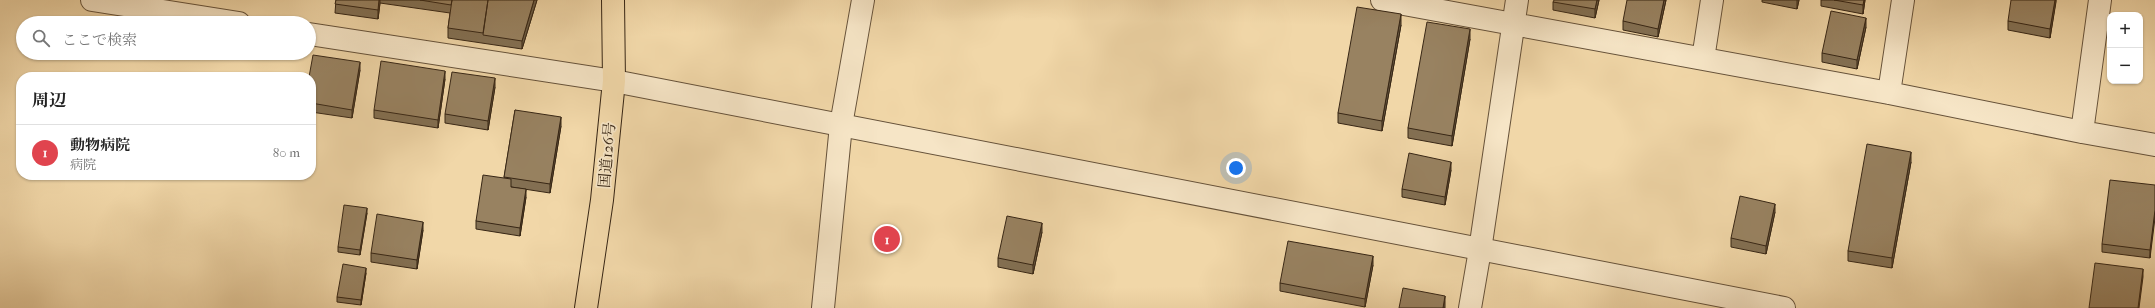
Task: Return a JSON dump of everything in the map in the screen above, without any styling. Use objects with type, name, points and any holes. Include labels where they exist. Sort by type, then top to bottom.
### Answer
[{"type":"highway","name":"国道126号","points":[[586,308],[602,200],[614,81],[613,0]]},
{"type":"street","points":[[92,0],[194,16]]},
{"type":"street","points":[[823,308],[841,125],[863,0]]},
{"type":"street","points":[[1382,0],[1889,93],[2082,132],[2155,145]]},
{"type":"street","points":[[1470,308],[1517,0]]},
{"type":"street","points":[[1703,59],[1712,0]]},
{"type":"street","points":[[1889,93],[1903,0]]},
{"type":"street","points":[[2082,132],[2100,0]]},
{"type":"street","points":[[316,35],[614,81],[1784,308]]},
{"type":"building","points":[[336,0],[379,0],[378,10],[335,4]]},
{"type":"building","points":[[420,0],[452,0],[451,5]]},
{"type":"building","points":[[452,0],[488,0],[483,33],[448,28]]},
{"type":"building","points":[[488,0],[534,0],[522,41],[483,35]]},
{"type":"building","points":[[1554,0],[1597,0],[1595,9],[1553,2]]},
{"type":"building","points":[[1627,0],[1664,0],[1658,29],[1623,21]]},
{"type":"building","points":[[1834,0],[1864,0],[1863,5]]},
{"type":"building","points":[[2011,0],[2055,0],[2050,29],[2008,21]]},
{"type":"building","points":[[1357,7],[1401,14],[1382,121],[1338,113]]},
{"type":"building","points":[[1831,11],[1866,18],[1857,60],[1822,53]]},
{"type":"building","points":[[1427,22],[1470,29],[1452,136],[1408,128]]},
{"type":"building","points":[[316,55],[360,62],[352,110],[316,104],[316,72],[310,72],[312,60],[316,60]]},
{"type":"building","points":[[381,61],[445,71],[438,120],[374,110]]},
{"type":"building","points":[[452,72],[495,78],[488,121],[445,114]]},
{"type":"building","points":[[515,110],[561,117],[550,184],[504,177]]},
{"type":"building","points":[[1867,144],[1911,152],[1892,258],[1848,251]]},
{"type":"building","points":[[1409,153],[1451,162],[1445,197],[1402,189]]},
{"type":"building","points":[[483,175],[511,179],[511,187],[526,189],[520,228],[476,221]]},
{"type":"building","points":[[2110,180],[2155,185],[2155,210],[2150,250],[2102,244]]},
{"type":"building","points":[[1740,196],[1775,204],[1766,246],[1731,238]]},
{"type":"building","points":[[344,205],[367,208],[360,250],[338,247]]},
{"type":"building","points":[[377,214],[423,222],[417,260],[371,253]]},
{"type":"building","points":[[1007,216],[1042,223],[1033,265],[998,258]]},
{"type":"building","points":[[1288,241],[1373,256],[1365,299],[1280,283]]},
{"type":"building","points":[[2095,263],[2143,269],[2138,308],[2089,308]]},
{"type":"building","points":[[343,264],[366,268],[361,300],[337,297]]},
{"type":"building","points":[[1403,288],[1445,296],[1443,308],[1399,308]]},
{"type":"place","name":"動物病院","points":[[887,239]]}]
